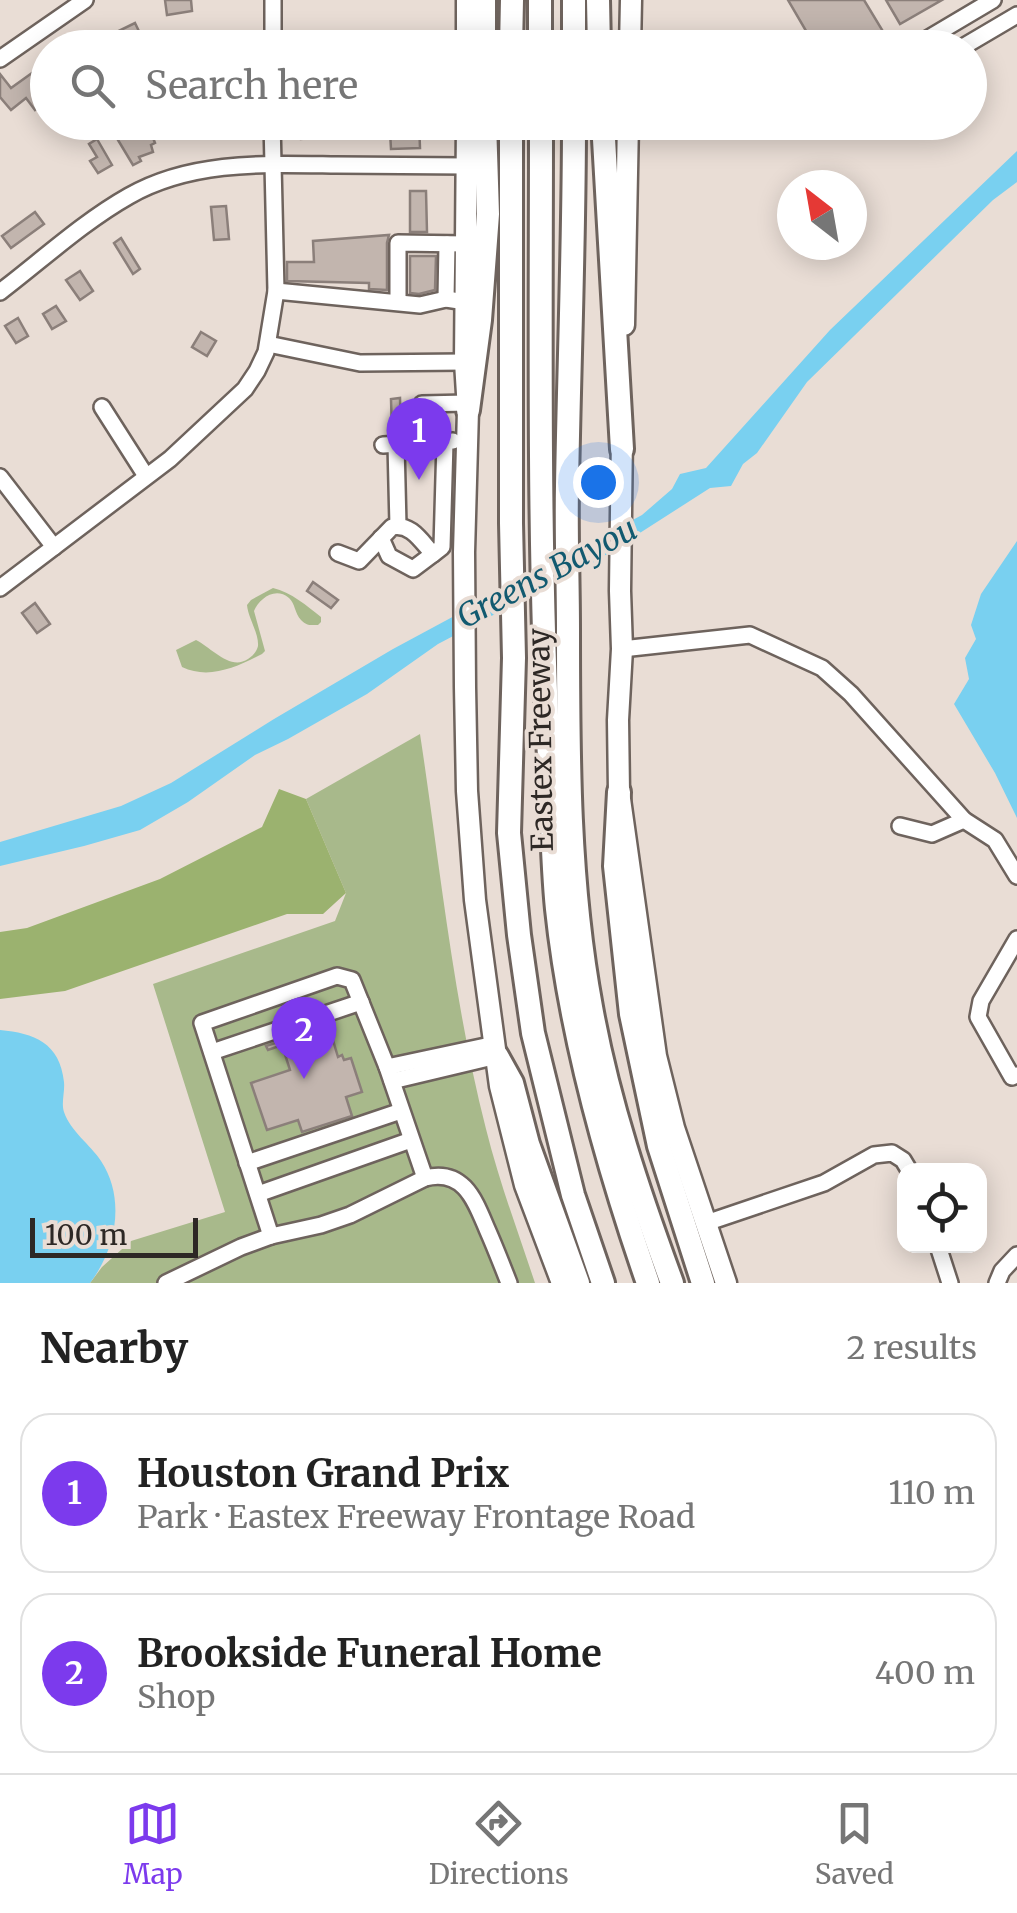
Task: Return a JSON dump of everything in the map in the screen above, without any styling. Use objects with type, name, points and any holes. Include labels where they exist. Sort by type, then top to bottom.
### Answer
[{"type":"highway","points":[[484,0],[484,30]]},
{"type":"highway","points":[[512,0],[512,30]]},
{"type":"highway","points":[[540,0],[540,30]]},
{"type":"highway","points":[[574,0],[574,30]]},
{"type":"highway","points":[[598,0],[599,30]]},
{"type":"highway","points":[[468,407],[488,214],[486,140]]},
{"type":"highway","name":"Eastex Freeway","points":[[511,140],[514,658],[510,833],[532,1032],[574,1194],[603,1283]]},
{"type":"highway","points":[[540,140],[543,642],[558,910],[576,1023],[606,1149],[648,1283]]},
{"type":"highway","name":"Eastex Freeway","points":[[574,140],[567,488],[568,771],[576,908],[591,1009],[633,1176],[672,1283]]},
{"type":"highway","points":[[604,140],[622,449]]},
{"type":"highway","points":[[619,792],[615,866],[631,1014],[659,1146],[703,1283]]},
{"type":"highway","points":[[496,1050],[512,1083],[528,1144],[578,1283]]},
{"type":"main road","points":[[466,0],[467,30]]},
{"type":"main road","points":[[630,30],[631,1]]},
{"type":"main road","points":[[467,140],[456,244],[456,300],[468,407],[464,686],[475,900],[500,1086],[525,1185],[562,1283]]},
{"type":"main road","points":[[628,140],[619,792],[656,1056],[674,1128],[726,1283]]},
{"type":"street","points":[[41,30],[84,0]]},
{"type":"street","points":[[272,30],[273,0]]},
{"type":"street","points":[[942,30],[993,0]]},
{"type":"street","points":[[987,33],[1017,15]]},
{"type":"street","points":[[0,59],[30,38]]},
{"type":"street","points":[[0,588],[170,458],[245,389],[257,371],[268,344],[276,291],[272,140]]},
{"type":"street","points":[[0,292],[130,196],[206,169],[272,164],[467,166]]},
{"type":"street","points":[[398,302],[398,243],[456,244]]},
{"type":"street","points":[[276,291],[420,305],[456,300]]},
{"type":"street","points":[[268,344],[360,363],[465,362]]},
{"type":"street","points":[[422,404],[468,407]]},
{"type":"street","points":[[102,407],[146,476]]},
{"type":"street","points":[[398,526],[390,445],[468,440]]},
{"type":"street","points":[[381,538],[389,556],[413,569],[442,547],[446,442]]},
{"type":"street","points":[[0,476],[54,547]]},
{"type":"street","points":[[338,554],[359,561],[398,526],[412,532],[433,554]]},
{"type":"street","points":[[622,649],[750,634],[822,668],[851,694],[964,820],[994,840],[1017,876]]},
{"type":"street","points":[[900,826],[932,834],[964,820]]},
{"type":"street","points":[[1017,939],[981,1000],[978,1017],[1012,1076],[1017,1075]]},
{"type":"street","points":[[271,1236],[202,1023],[337,976],[352,980],[390,1074],[425,1178]]},
{"type":"street","points":[[212,1052],[361,1002]]},
{"type":"street","points":[[390,1074],[496,1050]]},
{"type":"street","points":[[248,1163],[401,1111]]},
{"type":"street","points":[[258,1194],[410,1140]]},
{"type":"street","points":[[706,1224],[824,1183],[874,1155],[892,1153],[904,1163]]},
{"type":"street","points":[[166,1283],[240,1247],[350,1215],[437,1175],[458,1182],[471,1194],[510,1283]]},
{"type":"street","points":[[940,1253],[950,1283]]},
{"type":"street","points":[[997,1283],[1002,1270],[1017,1256]]},
{"type":"green space","points":[[273,588],[304,604],[321,617],[321,622],[305,623],[289,598],[273,594],[264,598],[254,611],[265,651],[262,654],[213,672],[182,667],[176,650],[196,640],[235,662],[252,656],[258,641],[247,605]]},
{"type":"green space","points":[[420,734],[456,982],[475,1080],[497,1168],[535,1283],[90,1283],[131,1241],[225,1212],[153,984],[335,921],[346,893],[306,799]]},
{"type":"green space","points":[[279,789],[306,799],[346,893],[323,914],[287,914],[65,991],[0,999],[0,932],[27,928],[160,879],[262,827]]},
{"type":"water","name":"Greens Bayou","points":[[1017,151],[1017,182],[993,200],[807,382],[757,453],[743,464],[731,486],[710,488],[593,563],[438,644],[367,694],[255,755],[140,830],[0,866],[0,842],[121,806],[171,783],[393,649],[642,515],[672,489],[680,474],[706,468],[830,330]]},
{"type":"water","points":[[1017,541],[1017,818],[954,704],[969,679],[965,658],[976,639],[971,625],[981,594]]},
{"type":"water","points":[[0,1030],[34,1037],[51,1049],[61,1069],[67,1119],[109,1176],[115,1224],[106,1255],[90,1283],[0,1283]]},
{"type":"building","points":[[165,0],[191,0],[192,11],[167,15]]},
{"type":"building","points":[[788,0],[864,0],[882,30],[806,30]]},
{"type":"building","points":[[886,0],[942,0],[900,24]]},
{"type":"building","points":[[0,74],[11,88],[30,74],[30,103],[26,98],[11,110],[0,97]]},
{"type":"building","points":[[98,140],[112,165],[98,173],[90,161],[97,157],[89,144]]},
{"type":"building","points":[[118,140],[154,140],[153,152],[139,157],[141,161],[133,165]]},
{"type":"building","points":[[390,140],[420,140],[420,148],[391,149]]},
{"type":"building","points":[[410,191],[426,191],[427,232],[410,232]]},
{"type":"building","points":[[226,206],[229,239],[214,240],[211,207]]},
{"type":"building","points":[[35,212],[44,224],[11,248],[2,236]]},
{"type":"building","points":[[389,235],[387,290],[369,289],[369,283],[287,281],[287,262],[314,262],[313,241]]},
{"type":"building","points":[[121,238],[140,269],[133,274],[114,243]]},
{"type":"building","points":[[410,256],[436,256],[435,290],[410,293]]},
{"type":"building","points":[[80,271],[93,291],[80,300],[66,280]]},
{"type":"building","points":[[56,306],[66,321],[52,329],[43,314]]},
{"type":"building","points":[[18,318],[28,336],[16,343],[5,326]]},
{"type":"building","points":[[201,332],[216,341],[207,356],[192,347]]},
{"type":"building","points":[[400,398],[401,433],[392,433],[391,399]]},
{"type":"building","points":[[313,582],[338,600],[331,608],[307,591]]},
{"type":"building","points":[[35,603],[50,624],[37,633],[22,613]]},
{"type":"building","points":[[320,1028],[324,1039],[332,1037],[338,1057],[351,1058],[362,1092],[346,1097],[352,1116],[302,1132],[298,1120],[267,1130],[251,1083],[290,1070],[282,1045],[268,1050],[266,1046]]},
{"type":"place","name":"Houston Grand Prix","points":[[419,480]]},
{"type":"place","name":"Brookside Funeral Home","points":[[304,1079]]}]
